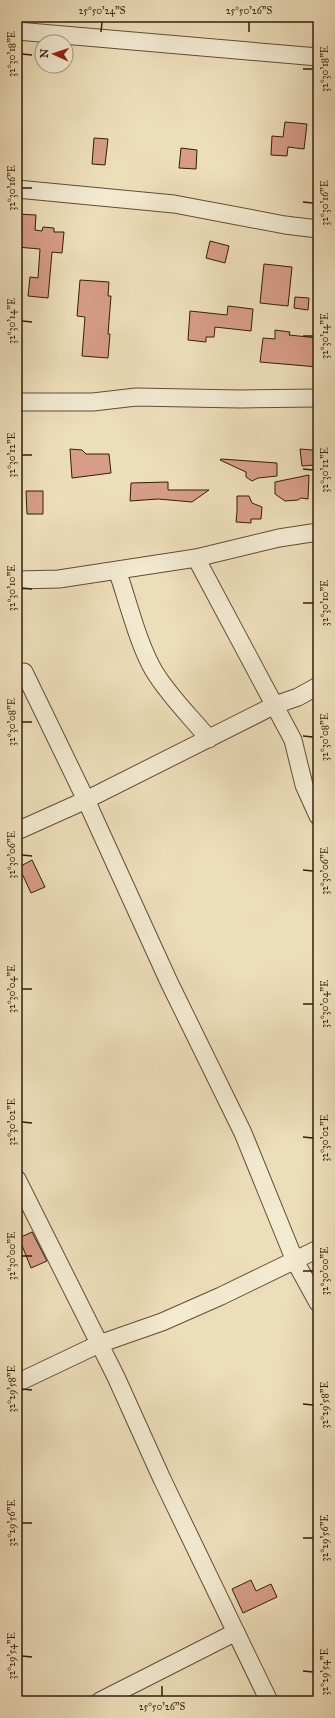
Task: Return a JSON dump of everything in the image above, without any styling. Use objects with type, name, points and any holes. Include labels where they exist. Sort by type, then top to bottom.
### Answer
[{"type":"street","points":[[17,31],[318,57]]},
{"type":"street","points":[[17,189],[174,204],[278,224],[318,229]]},
{"type":"street","points":[[17,402],[93,402],[136,397],[240,399],[318,398]]},
{"type":"street","points":[[17,580],[59,579],[196,558],[279,538],[318,532]]},
{"type":"street","points":[[196,558],[293,740],[304,785],[318,816]]},
{"type":"street","points":[[118,570],[144,650],[154,671],[209,739]]},
{"type":"street","points":[[24,672],[86,800],[169,982],[243,1133],[295,1260],[318,1303]]},
{"type":"street","points":[[17,831],[86,800],[275,705],[298,697],[318,686]]},
{"type":"street","points":[[17,1179],[116,1377],[165,1486],[269,1701]]},
{"type":"street","points":[[17,1383],[99,1344],[169,1319],[221,1296],[318,1249]]},
{"type":"street","points":[[100,1701],[236,1632]]},
{"type":"building","points":[[285,122],[307,124],[304,149],[288,147],[287,156],[271,155],[272,136],[283,137]]},
{"type":"building","points":[[94,138],[108,139],[105,165],[92,164]]},
{"type":"building","points":[[181,148],[197,150],[196,169],[179,168]]},
{"type":"building","points":[[17,214],[36,215],[35,230],[42,231],[43,227],[54,228],[54,232],[64,232],[62,253],[52,252],[48,298],[28,296],[30,277],[38,278],[40,249],[17,247]]},
{"type":"building","points":[[210,241],[229,246],[225,263],[206,258]]},
{"type":"building","points":[[264,264],[292,267],[288,306],[260,303]]},
{"type":"building","points":[[80,280],[109,282],[108,296],[111,296],[108,358],[82,356],[85,317],[77,316]]},
{"type":"building","points":[[295,297],[309,298],[308,310],[294,308]]},
{"type":"building","points":[[228,306],[253,309],[251,331],[215,327],[214,337],[206,337],[206,342],[188,340],[190,311],[227,315]]},
{"type":"building","points":[[275,330],[290,332],[289,335],[318,338],[318,367],[260,362],[263,338],[275,339]]},
{"type":"building","points":[[70,449],[82,450],[86,454],[109,454],[111,473],[72,478]]},
{"type":"building","points":[[300,449],[313,450],[315,465],[302,466]]},
{"type":"building","points":[[220,460],[277,463],[277,476],[258,478],[252,481],[246,477],[246,472]]},
{"type":"building","points":[[309,475],[308,499],[301,498],[298,500],[285,501],[275,494],[275,482]]},
{"type":"building","points":[[168,482],[168,490],[209,490],[192,502],[158,499],[130,501],[131,483]]},
{"type":"building","points":[[26,491],[43,491],[43,514],[27,514]]},
{"type":"building","points":[[237,496],[249,496],[252,503],[262,507],[261,519],[251,519],[251,523],[236,522]]},
{"type":"building","points":[[32,860],[45,887],[31,893],[19,867]]},
{"type":"building","points":[[32,1232],[47,1261],[31,1268],[19,1238]]},
{"type":"building","points":[[251,1580],[256,1591],[271,1584],[277,1597],[243,1613],[232,1589]]}]
